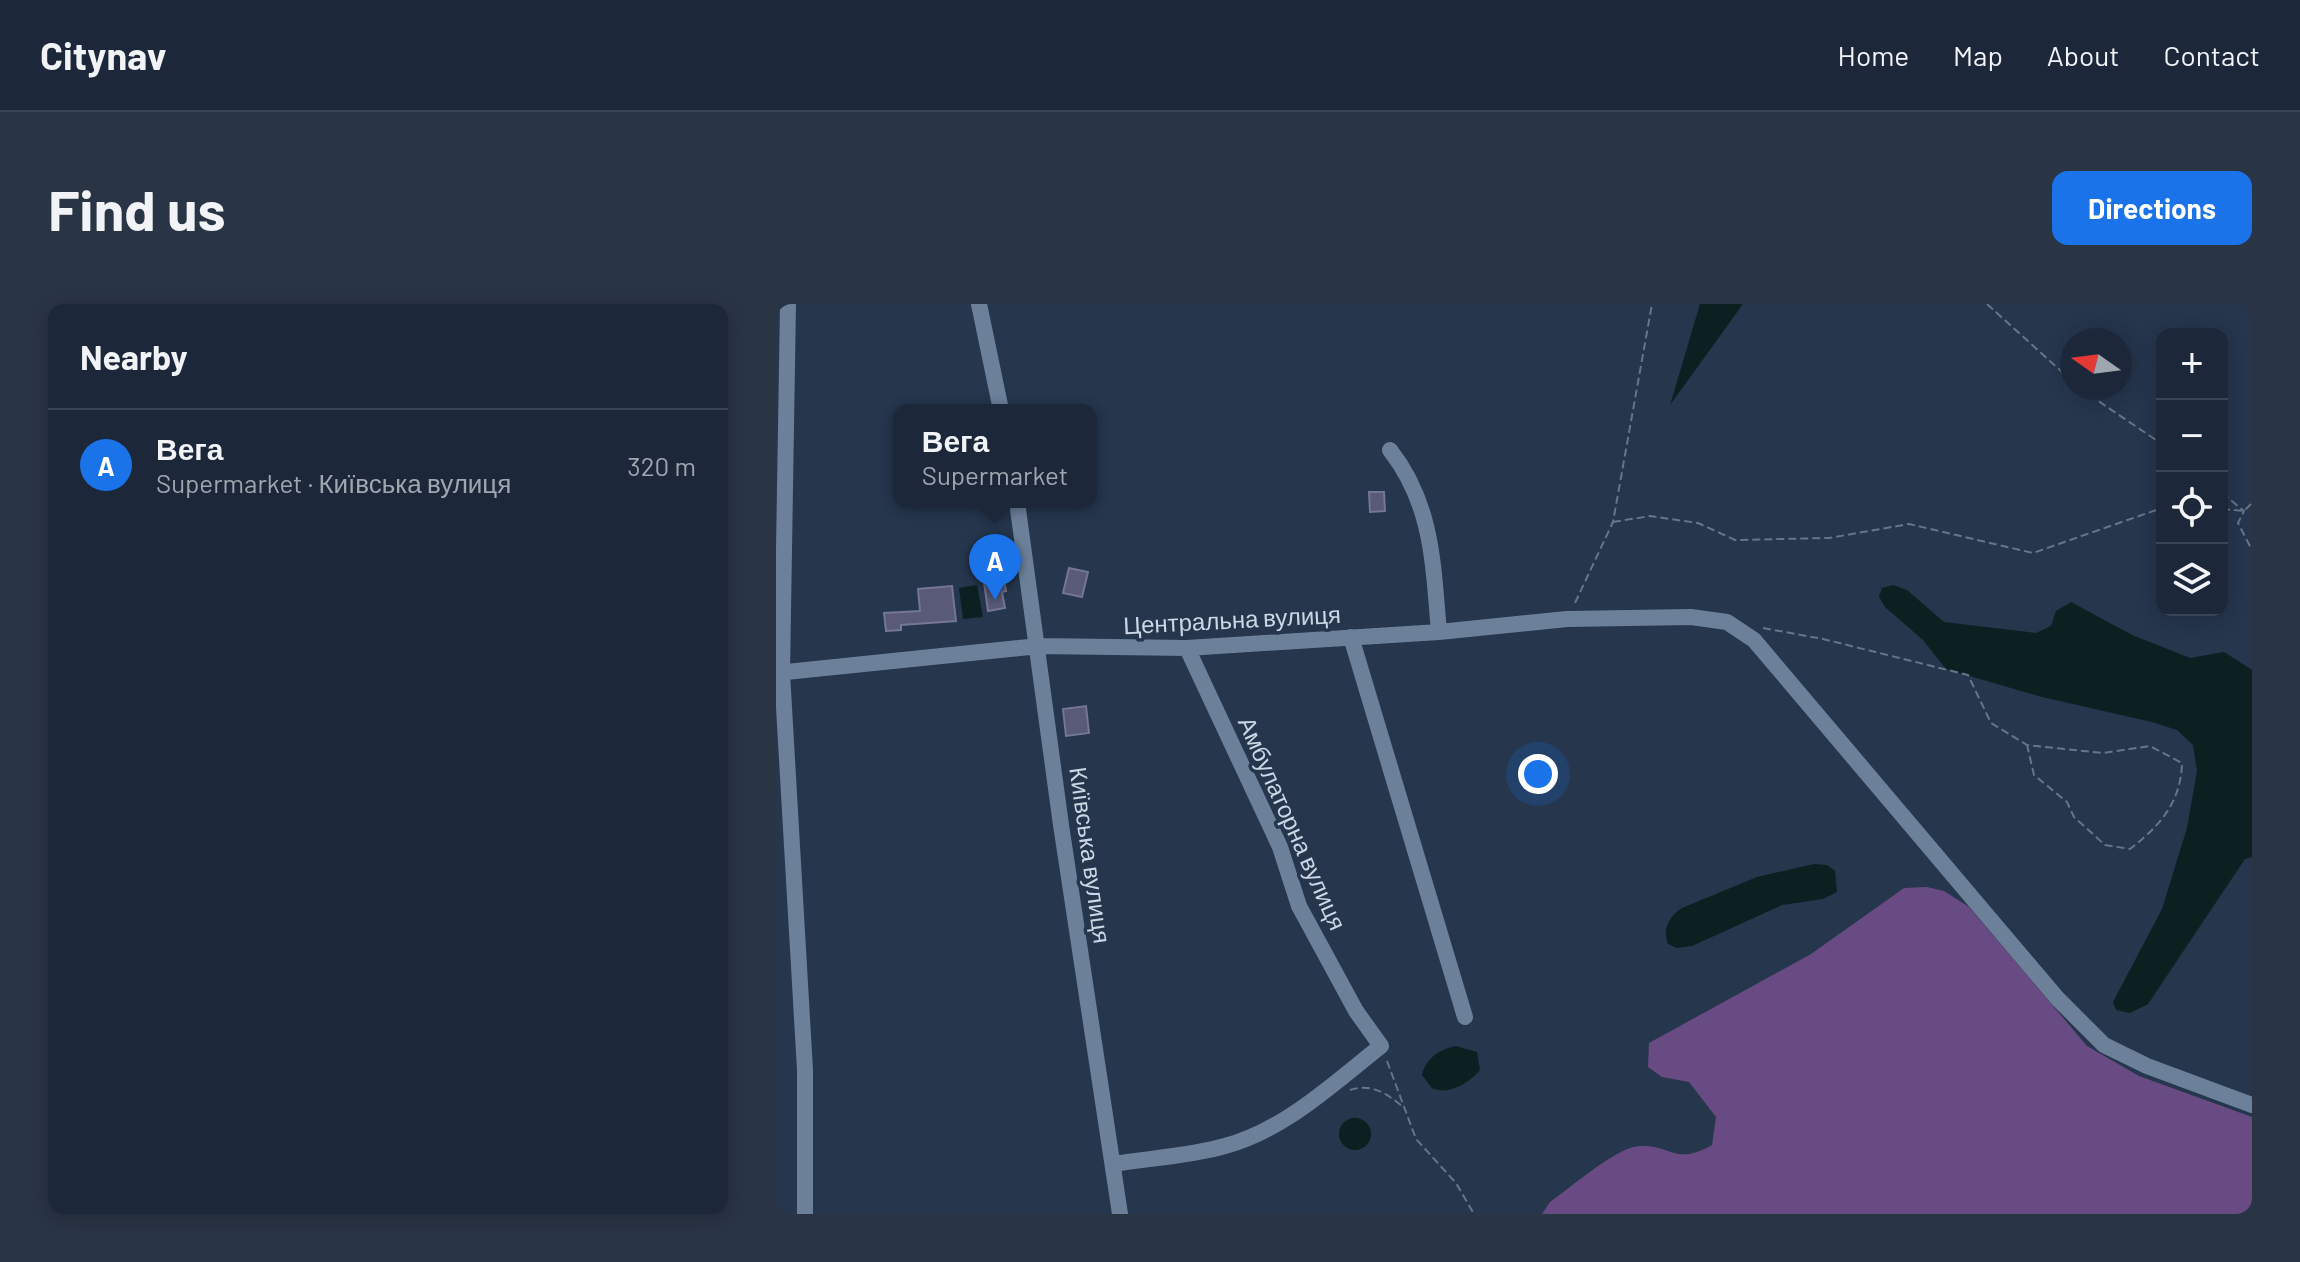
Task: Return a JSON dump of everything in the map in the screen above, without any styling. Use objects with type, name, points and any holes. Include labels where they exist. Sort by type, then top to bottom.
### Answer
[{"type":"street","points":[[788,304],[779,673],[805,1070],[805,1214]]},
{"type":"street","points":[[979,304],[1000,404]]},
{"type":"street","points":[[1390,450],[1411,477],[1432,545],[1439,632]]},
{"type":"street","name":"Київська вулиця","points":[[1018,508],[1061,825],[1120,1214]]},
{"type":"street","name":"Центральна вулиця","points":[[779,673],[1039,646],[1187,648],[1439,632],[1567,619],[1691,617],[1727,622],[1754,640],[2057,998],[2104,1045],[2147,1066],[2252,1105]]},
{"type":"street","points":[[1351,637],[1465,1017]]},
{"type":"street","name":"Амбулаторна вулиця","points":[[1187,648],[1280,847],[1299,906],[1356,1011],[1381,1046]]},
{"type":"street","points":[[1114,1164],[1226,1146],[1265,1130],[1307,1104],[1381,1046]]},
{"type":"path","points":[[1567,619],[1613,522],[1652,304]]},
{"type":"path","points":[[1987,304],[2060,370]]},
{"type":"path","points":[[2097,400],[2156,440]]},
{"type":"path","points":[[2228,498],[2244,511]]},
{"type":"path","points":[[2252,503],[2238,523],[2252,550]]},
{"type":"path","points":[[1613,522],[1650,516],[1698,523],[1735,540],[1829,538],[1909,524],[2033,553],[2156,510]]},
{"type":"path","points":[[2228,510],[2244,511]]},
{"type":"path","points":[[1754,627],[1823,639],[1968,675],[1991,723],[2027,745],[2103,753],[2150,746],[2182,763],[2181,786],[2159,827],[2130,849],[2105,845],[2074,817],[2067,802],[2034,775],[2027,745]]},
{"type":"path","points":[[1381,1046],[1416,1139],[1456,1183],[1474,1214]]},
{"type":"path","points":[[1347,1091],[1360,1087],[1383,1091],[1404,1108]]},
{"type":"shaded area","points":[[1700,304],[1743,304],[1670,405]]},
{"type":"shaded area","points":[[977,585],[983,617],[963,619],[959,588]]},
{"type":"shaded area","points":[[1893,585],[1907,590],[1944,622],[2036,633],[2051,626],[2056,611],[2071,602],[2132,635],[2190,658],[2224,652],[2252,670],[2252,857],[2245,859],[2148,1004],[2130,1013],[2116,1010],[2113,1002],[2162,909],[2187,828],[2197,771],[2193,745],[2177,730],[2152,722],[2042,697],[1946,669],[1923,640],[1885,607],[1879,597],[1882,588]]},
{"type":"shaded area","points":[[1814,864],[1827,865],[1835,871],[1837,892],[1823,899],[1782,905],[1692,946],[1677,948],[1668,944],[1668,923],[1682,908],[1757,877]]},
{"type":"shaded area","points":[[1927,887],[1944,891],[1969,907],[2087,1046],[2139,1076],[2252,1117],[2252,1214],[1542,1214],[1550,1202],[1581,1178],[1631,1148],[1651,1147],[1690,1154],[1712,1145],[1716,1117],[1689,1082],[1662,1077],[1648,1067],[1649,1043],[1811,954],[1904,888]]},
{"type":"shaded area","points":[[1456,1046],[1477,1052],[1480,1070],[1452,1089],[1432,1088],[1422,1075],[1427,1064],[1439,1052]]},
{"type":"shaded area","points":[[1355,1118],[1366,1123],[1371,1134],[1366,1145],[1355,1150],[1344,1145],[1339,1134],[1344,1123]]},
{"type":"building","points":[[1369,492],[1384,492],[1385,511],[1370,512]]},
{"type":"building","points":[[998,544],[1006,591],[1002,592],[1005,608],[988,611],[979,547]]},
{"type":"building","points":[[1069,568],[1088,572],[1082,597],[1063,593]]},
{"type":"building","points":[[952,586],[956,621],[901,625],[901,630],[886,631],[884,613],[920,611],[918,589]]},
{"type":"building","points":[[1086,706],[1089,733],[1066,736],[1063,709]]},
{"type":"place","name":"Вега","points":[[995,600]]}]
